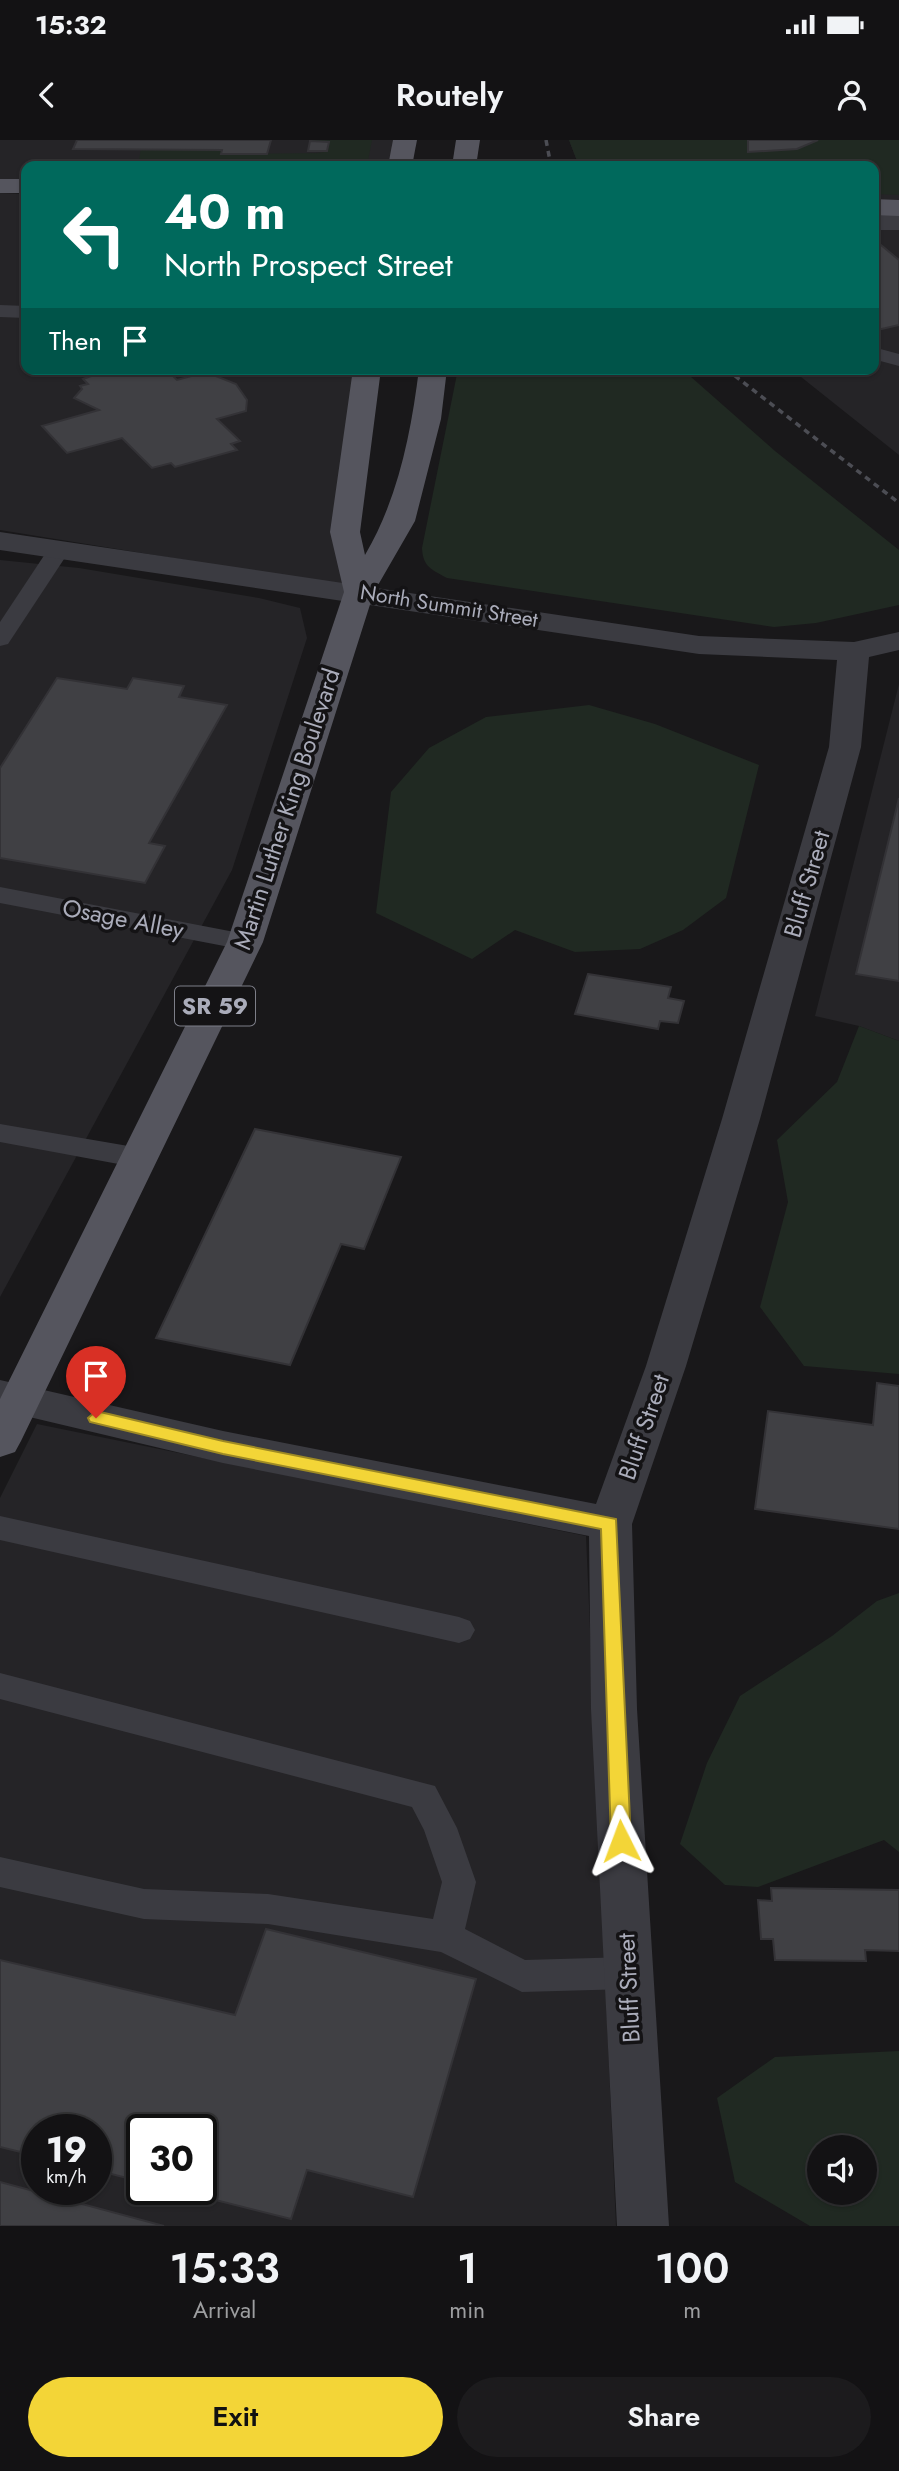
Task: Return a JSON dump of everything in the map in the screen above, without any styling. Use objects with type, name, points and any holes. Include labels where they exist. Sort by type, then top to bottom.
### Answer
[{"type":"main road","points":[[401,161],[405,140]]},
{"type":"main road","points":[[465,161],[468,140]]},
{"type":"main road","points":[[0,186],[21,186]]},
{"type":"main road","points":[[879,207],[899,208]]},
{"type":"main road","points":[[359,592],[345,532],[366,375]]},
{"type":"main road","name":"Martin Luther King Boulevard","points":[[11,1397],[140,1158],[245,942],[359,592],[400,521],[427,419],[432,375]]},
{"type":"main road","name":"SR 59","points":[[0,1441],[11,1397]]},
{"type":"street","points":[[879,222],[899,222]]},
{"type":"street","name":"North Summit Street","points":[[0,541],[359,592],[699,645],[854,651],[899,641]]},
{"type":"street","name":"Bluff Street","points":[[642,2226],[614,1709],[610,1524],[666,1366],[745,1106],[845,747],[854,651]]},
{"type":"street","points":[[11,1397],[223,1447],[610,1524]]},
{"type":"lane","points":[[0,311],[21,312]]},
{"type":"lane","points":[[879,355],[899,360]]},
{"type":"lane","points":[[0,639],[59,550]]},
{"type":"lane","name":"Osage Alley","points":[[0,895],[245,942]]},
{"type":"lane","points":[[0,1132],[140,1158]]},
{"type":"lane","points":[[0,1528],[459,1630]]},
{"type":"lane","points":[[0,1686],[423,1796],[440,1828],[458,1882],[446,1937]]},
{"type":"lane","points":[[0,1872],[144,1904],[268,1909],[446,1937],[522,1976],[628,1973]]},
{"type":"shaded area","points":[[0,140],[405,140],[401,161],[21,161],[21,186],[0,186]]},
{"type":"shaded area","points":[[310,140],[372,140],[368,161],[139,161],[141,148],[222,150],[222,154],[324,153],[308,151]]},
{"type":"shaded area","points":[[569,140],[899,140],[899,455],[799,375],[879,375],[879,161],[577,161]]},
{"type":"shaded area","points":[[569,140],[899,140],[899,195],[879,194],[879,161],[577,161]]},
{"type":"shaded area","points":[[0,193],[21,194],[21,375],[358,375],[346,586],[0,530]]},
{"type":"shaded area","points":[[457,375],[689,375],[775,451],[899,550],[899,605],[816,623],[774,627],[447,578],[432,570],[426,563],[422,548]]},
{"type":"shaded area","points":[[0,560],[79,568],[259,598],[300,608],[307,638],[232,870],[0,1297]]},
{"type":"shaded area","points":[[899,684],[899,1041],[859,1026],[815,1016]]},
{"type":"shaded area","points":[[589,705],[655,724],[759,765],[726,898],[683,930],[640,949],[575,952],[515,930],[472,959],[376,913],[391,792],[429,748],[486,717]]},
{"type":"shaded area","points":[[859,1026],[899,1041],[899,1374],[804,1366],[760,1307],[788,1202],[777,1140],[837,1082]]},
{"type":"shaded area","points":[[37,1424],[586,1536],[616,2226],[0,2226],[0,1498]]},
{"type":"shaded area","points":[[899,1593],[899,1852],[884,1840],[758,1887],[725,1885],[680,1844],[707,1763],[740,1696],[832,1636],[877,1601]]},
{"type":"shaded area","points":[[899,2051],[899,2226],[810,2226],[735,2182],[717,2098],[775,2057]]},
{"type":"building","points":[[77,140],[271,140],[267,154],[221,154],[222,150],[73,149]]},
{"type":"building","points":[[748,140],[818,140],[797,149],[748,152]]},
{"type":"building","points":[[310,141],[329,142],[327,151],[308,151]]},
{"type":"building","points":[[879,246],[899,260],[899,325],[879,330]]},
{"type":"building","points":[[172,375],[177,380],[195,375],[214,375],[236,384],[247,400],[246,411],[217,419],[240,441],[231,444],[237,450],[175,467],[171,463],[152,468],[122,438],[67,453],[42,426],[99,410],[74,398],[82,389],[80,386],[88,384],[83,379],[91,376]]},
{"type":"building","points":[[57,678],[127,689],[133,678],[184,686],[179,697],[227,705],[149,843],[165,846],[145,883],[0,858],[0,768]]},
{"type":"building","points":[[899,798],[899,981],[856,974]]},
{"type":"building","points":[[588,974],[671,987],[668,998],[684,1001],[678,1023],[660,1021],[658,1029],[575,1014]]},
{"type":"building","points":[[255,1129],[401,1157],[364,1249],[341,1244],[290,1365],[156,1338]]},
{"type":"building","points":[[877,1383],[899,1386],[899,1529],[755,1509],[768,1411],[873,1425]]},
{"type":"building","points":[[771,1888],[899,1890],[899,1951],[865,1950],[866,1961],[775,1960],[773,1939],[761,1939],[758,1900],[772,1901]]},
{"type":"building","points":[[266,1929],[476,1979],[413,2197],[307,2170],[291,2219],[217,2200],[217,2114],[126,2114],[126,2178],[112,2174],[112,2114],[21,2114],[21,2152],[0,2147],[0,1960],[235,2015]]},
{"type":"building","points":[[0,2182],[21,2188],[21,2205],[86,2205],[164,2226],[0,2226]]},
{"type":"railway","points":[[546,140],[550,161]]},
{"type":"railway","points":[[734,375],[899,503]]},
{"type":"route","points":[[96,1418],[223,1447],[610,1524],[614,1709],[621,1841]]}]
